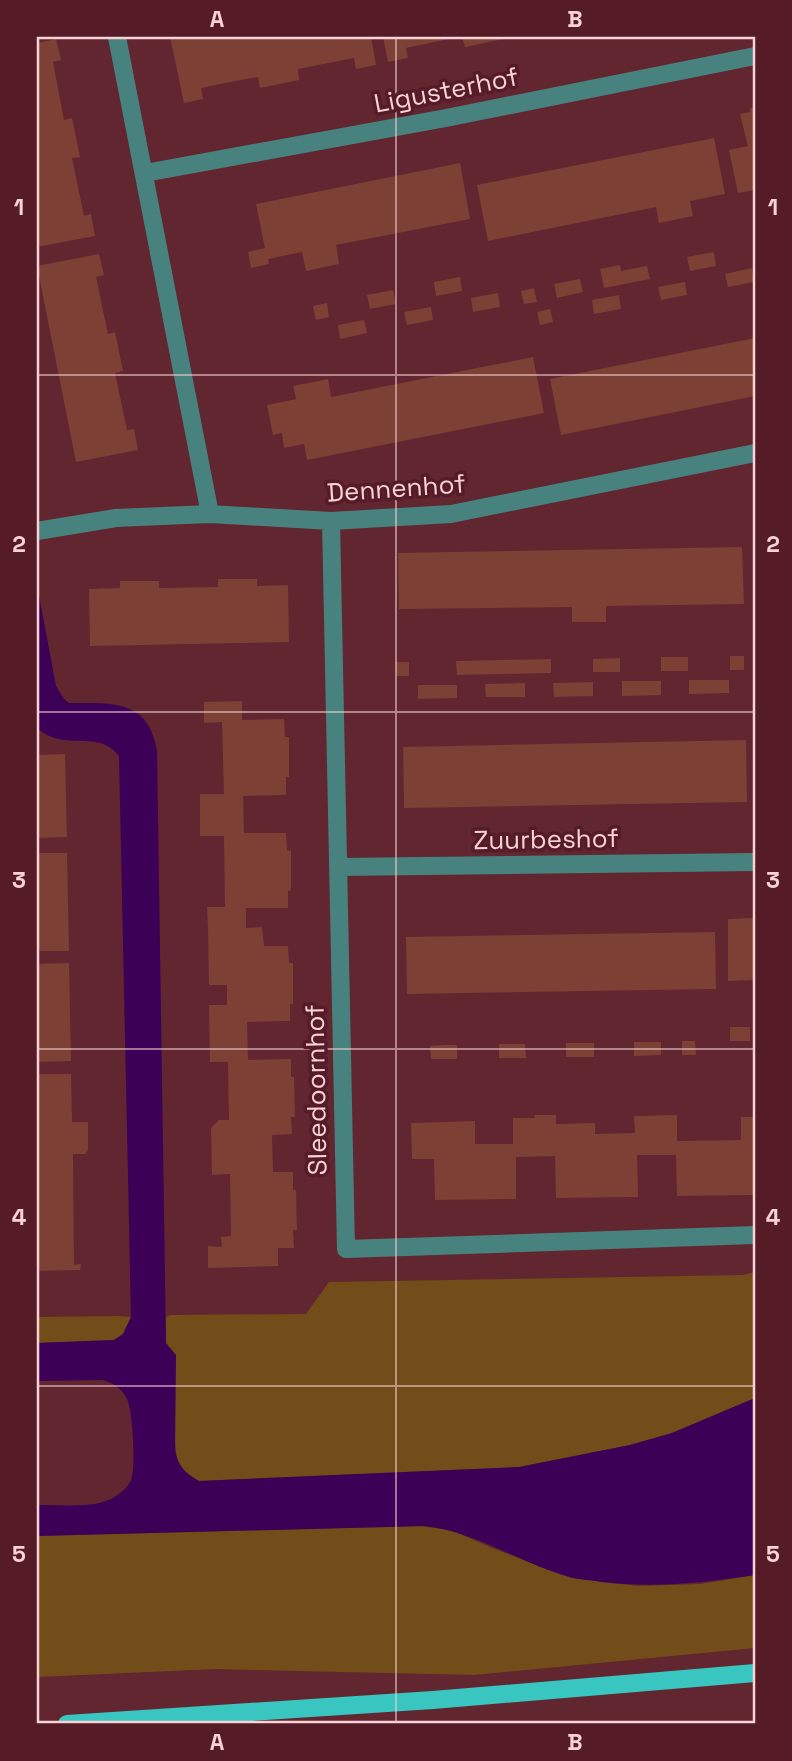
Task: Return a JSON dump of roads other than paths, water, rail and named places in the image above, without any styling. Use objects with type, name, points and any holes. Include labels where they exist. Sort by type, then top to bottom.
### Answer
[{"type":"main road","points":[[67,1724],[433,1700],[755,1673]]},
{"type":"street","points":[[117,37],[210,514]]},
{"type":"street","name":"Ligusterhof","points":[[145,173],[446,118],[755,55]]},
{"type":"street","name":"Dennenhof","points":[[37,531],[116,518],[210,514],[331,521],[451,514],[755,453]]},
{"type":"street","name":"Sleedoornhof","points":[[331,521],[346,1249],[755,1235]]},
{"type":"street","name":"Zuurbeshof","points":[[338,867],[755,862]]}]
